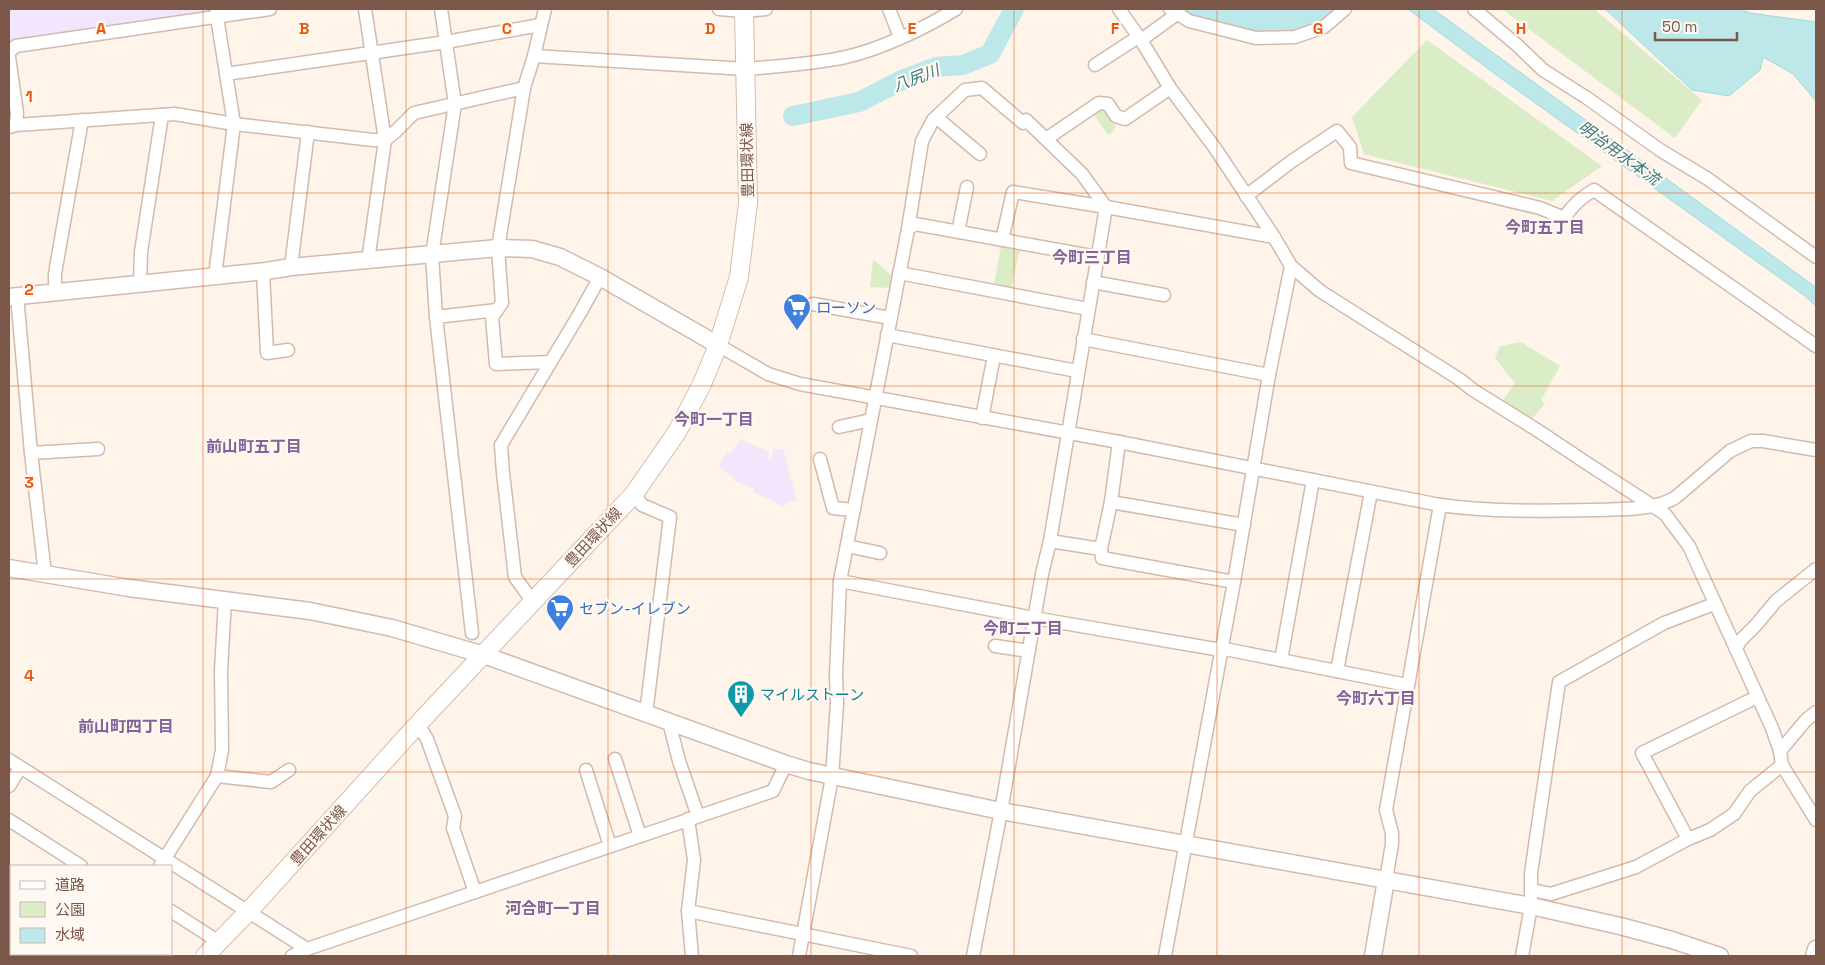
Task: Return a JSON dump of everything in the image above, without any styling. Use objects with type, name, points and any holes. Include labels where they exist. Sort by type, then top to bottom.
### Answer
[{"type":"main road","name":"豊田環状線","points":[[205,956],[248,912],[418,724],[634,494],[677,432],[702,384],[718,345],[739,277],[748,203],[744,10]]},
{"type":"street","points":[[9,52],[16,46],[217,13],[270,9]]},
{"type":"street","points":[[365,9],[386,140],[368,260]]},
{"type":"street","points":[[441,9],[455,104],[432,255],[436,317],[448,408],[472,633]]},
{"type":"street","points":[[544,9],[534,56],[524,88],[498,248],[502,303],[492,317],[496,364],[551,362]]},
{"type":"street","points":[[718,9],[766,9]]},
{"type":"street","points":[[889,9],[900,37]]},
{"type":"street","points":[[534,56],[746,69],[844,58],[862,53],[900,37],[956,9]]},
{"type":"street","points":[[1119,9],[1170,88],[1214,148],[1274,237],[1291,266],[1320,291],[1665,514],[1689,546],[1780,750],[1782,765],[1816,820]]},
{"type":"street","points":[[1095,64],[1140,39],[1175,10],[1189,22],[1256,38],[1295,37],[1324,27],[1345,9]]},
{"type":"street","points":[[1474,9],[1517,45],[1543,70],[1587,98],[1660,150],[1708,179],[1816,257]]},
{"type":"street","points":[[215,276],[234,124],[217,13]]},
{"type":"street","points":[[226,74],[446,42],[540,24]]},
{"type":"street","points":[[9,57],[11,90],[17,113],[12,126],[174,114],[234,124],[386,140],[414,113],[524,88]]},
{"type":"street","points":[[799,956],[832,777],[837,703],[836,675],[840,581],[908,229],[922,141],[933,120],[965,90],[982,88],[1023,123],[1026,120],[1046,139],[1082,174],[1106,207],[1050,541],[1034,618],[1001,811],[973,956]]},
{"type":"street","points":[[1046,139],[1099,103],[1108,104],[1116,116],[1124,118],[1170,88]]},
{"type":"street","points":[[140,284],[142,252],[162,115]]},
{"type":"street","points":[[936,117],[980,154]]},
{"type":"street","points":[[55,292],[55,274],[82,120]]},
{"type":"street","points":[[1246,196],[1292,161],[1337,131],[1350,147],[1351,163],[1540,208],[1564,218],[1570,208],[1586,194],[1594,190],[1816,346]]},
{"type":"street","points":[[291,267],[308,132]]},
{"type":"street","points":[[958,232],[967,187]]},
{"type":"street","points":[[1002,240],[1013,192],[1274,237]]},
{"type":"street","points":[[908,229],[916,224],[1097,257]]},
{"type":"street","points":[[45,574],[13,297],[263,272],[291,267],[498,248],[532,249],[560,257],[600,277],[768,374],[800,384],[1119,442],[1440,505],[1478,510],[1529,512],[1630,508],[1652,505],[1669,502],[1730,451],[1751,441],[1763,441],[1816,450]]},
{"type":"street","points":[[1165,956],[1234,582],[1269,375],[1291,266]]},
{"type":"street","points":[[263,272],[267,354],[288,350]]},
{"type":"street","points":[[899,273],[1088,309]]},
{"type":"street","points":[[533,602],[515,577],[501,445],[600,277]]},
{"type":"street","points":[[1093,282],[1164,295]]},
{"type":"street","points":[[813,304],[890,318]]},
{"type":"street","points":[[436,317],[497,310]]},
{"type":"street","points":[[887,335],[1077,371]]},
{"type":"street","points":[[1083,339],[1269,375]]},
{"type":"street","points":[[982,418],[994,356]]},
{"type":"street","points":[[839,427],[871,420]]},
{"type":"street","points":[[1119,442],[1111,502],[1101,549],[1102,558],[1234,582]]},
{"type":"street","points":[[31,453],[98,449]]},
{"type":"street","points":[[820,459],[833,508],[854,510]]},
{"type":"street","points":[[1281,660],[1313,480]]},
{"type":"street","points":[[1337,671],[1371,492]]},
{"type":"street","points":[[634,494],[642,505],[670,517],[646,714]]},
{"type":"street","points":[[1111,502],[1244,526]]},
{"type":"street","points":[[1373,956],[1392,844],[1392,833],[1386,810],[1440,505]]},
{"type":"street","points":[[1050,541],[1101,549]]},
{"type":"street","points":[[846,546],[880,553]]},
{"type":"street","points":[[9,568],[129,588],[351,618],[484,655],[786,764],[832,777],[1001,811],[1532,906],[1620,926],[1672,940],[1720,956]]},
{"type":"street","points":[[1736,649],[1740,641],[1776,601],[1816,569]]},
{"type":"street","points":[[840,581],[1034,618],[1221,650],[1225,649],[1407,685]]},
{"type":"street","points":[[9,760],[162,863],[217,776],[222,750],[221,679],[225,600]]},
{"type":"street","points":[[1522,956],[1532,906],[1531,873],[1559,682],[1664,623],[1714,604]]},
{"type":"street","points":[[995,646],[1029,651]]},
{"type":"street","points":[[1688,839],[1642,752],[1757,697]]},
{"type":"street","points":[[1780,750],[1806,720],[1816,712]]},
{"type":"street","points":[[669,722],[693,818],[694,860],[688,911],[692,956]]},
{"type":"street","points":[[418,724],[427,739],[456,816],[454,828],[474,892]]},
{"type":"street","points":[[615,759],[640,836]]},
{"type":"street","points":[[292,956],[307,949],[773,791],[786,764]]},
{"type":"street","points":[[1532,890],[1551,894],[1636,867],[1688,839],[1710,830],[1734,814],[1750,791],[1782,765]]},
{"type":"street","points":[[9,786],[20,768]]},
{"type":"street","points":[[217,776],[271,782],[290,770]]},
{"type":"street","points":[[586,770],[610,846]]},
{"type":"street","points":[[9,820],[79,865]]},
{"type":"street","points":[[172,869],[248,912],[307,949]]},
{"type":"street","points":[[688,911],[911,956]]},
{"type":"street","points":[[172,912],[219,942]]},
{"type":"street","points":[[1814,956],[1816,949]]},
{"type":"shaded area","points":[[9,9],[213,10],[207,14],[9,43]]},
{"type":"shaded area","points":[[740,439],[769,452],[767,459],[771,458],[773,449],[783,449],[797,501],[783,506],[753,492],[754,489],[733,480],[733,476],[730,476],[719,466],[727,452],[731,453]]},
{"type":"green space","points":[[1502,9],[1594,9],[1702,100],[1675,138]]},
{"type":"green space","points":[[1427,40],[1602,166],[1552,201],[1364,154],[1352,117]]},
{"type":"green space","points":[[1100,109],[1105,109],[1112,121],[1117,122],[1113,132],[1108,135],[1093,113]]},
{"type":"green space","points":[[1001,246],[1020,250],[1011,288],[994,285]]},
{"type":"green space","points":[[873,259],[894,278],[892,288],[870,287]]},
{"type":"green space","points":[[1521,342],[1560,366],[1541,400],[1545,404],[1530,421],[1502,402],[1515,383],[1495,358],[1500,346]]},
{"type":"water","points":[[1184,9],[1335,9],[1325,20],[1293,32],[1248,34],[1197,17]]},
{"type":"water","name":"明治用水本流","points":[[1408,9],[1433,9],[1814,286],[1816,289],[1816,306],[1805,296],[1506,82]]},
{"type":"water","points":[[1605,9],[1740,9],[1750,13],[1816,22],[1816,101],[1793,74],[1763,57],[1760,70],[1729,96],[1692,90]]},
{"type":"waterway","name":"八尻川","points":[[793,116],[859,102],[904,79],[936,67],[963,65],[990,54],[1014,9]]},
{"type":"place","name":"ローソン","points":[[797,331]]},
{"type":"place","name":"セブン-イレブン","points":[[560,632]]},
{"type":"place","name":"マイルストーン","points":[[741,718]]},
{"type":"district","name":"今町五丁目","points":[[1545,227]]},
{"type":"district","name":"今町三丁目","points":[[1092,257]]},
{"type":"district","name":"今町一丁目","points":[[714,419]]},
{"type":"district","name":"前山町五丁目","points":[[254,446]]},
{"type":"district","name":"今町二丁目","points":[[1023,628]]},
{"type":"district","name":"今町六丁目","points":[[1376,698]]},
{"type":"district","name":"前山町四丁目","points":[[126,726]]},
{"type":"district","name":"河合町一丁目","points":[[553,908]]}]
